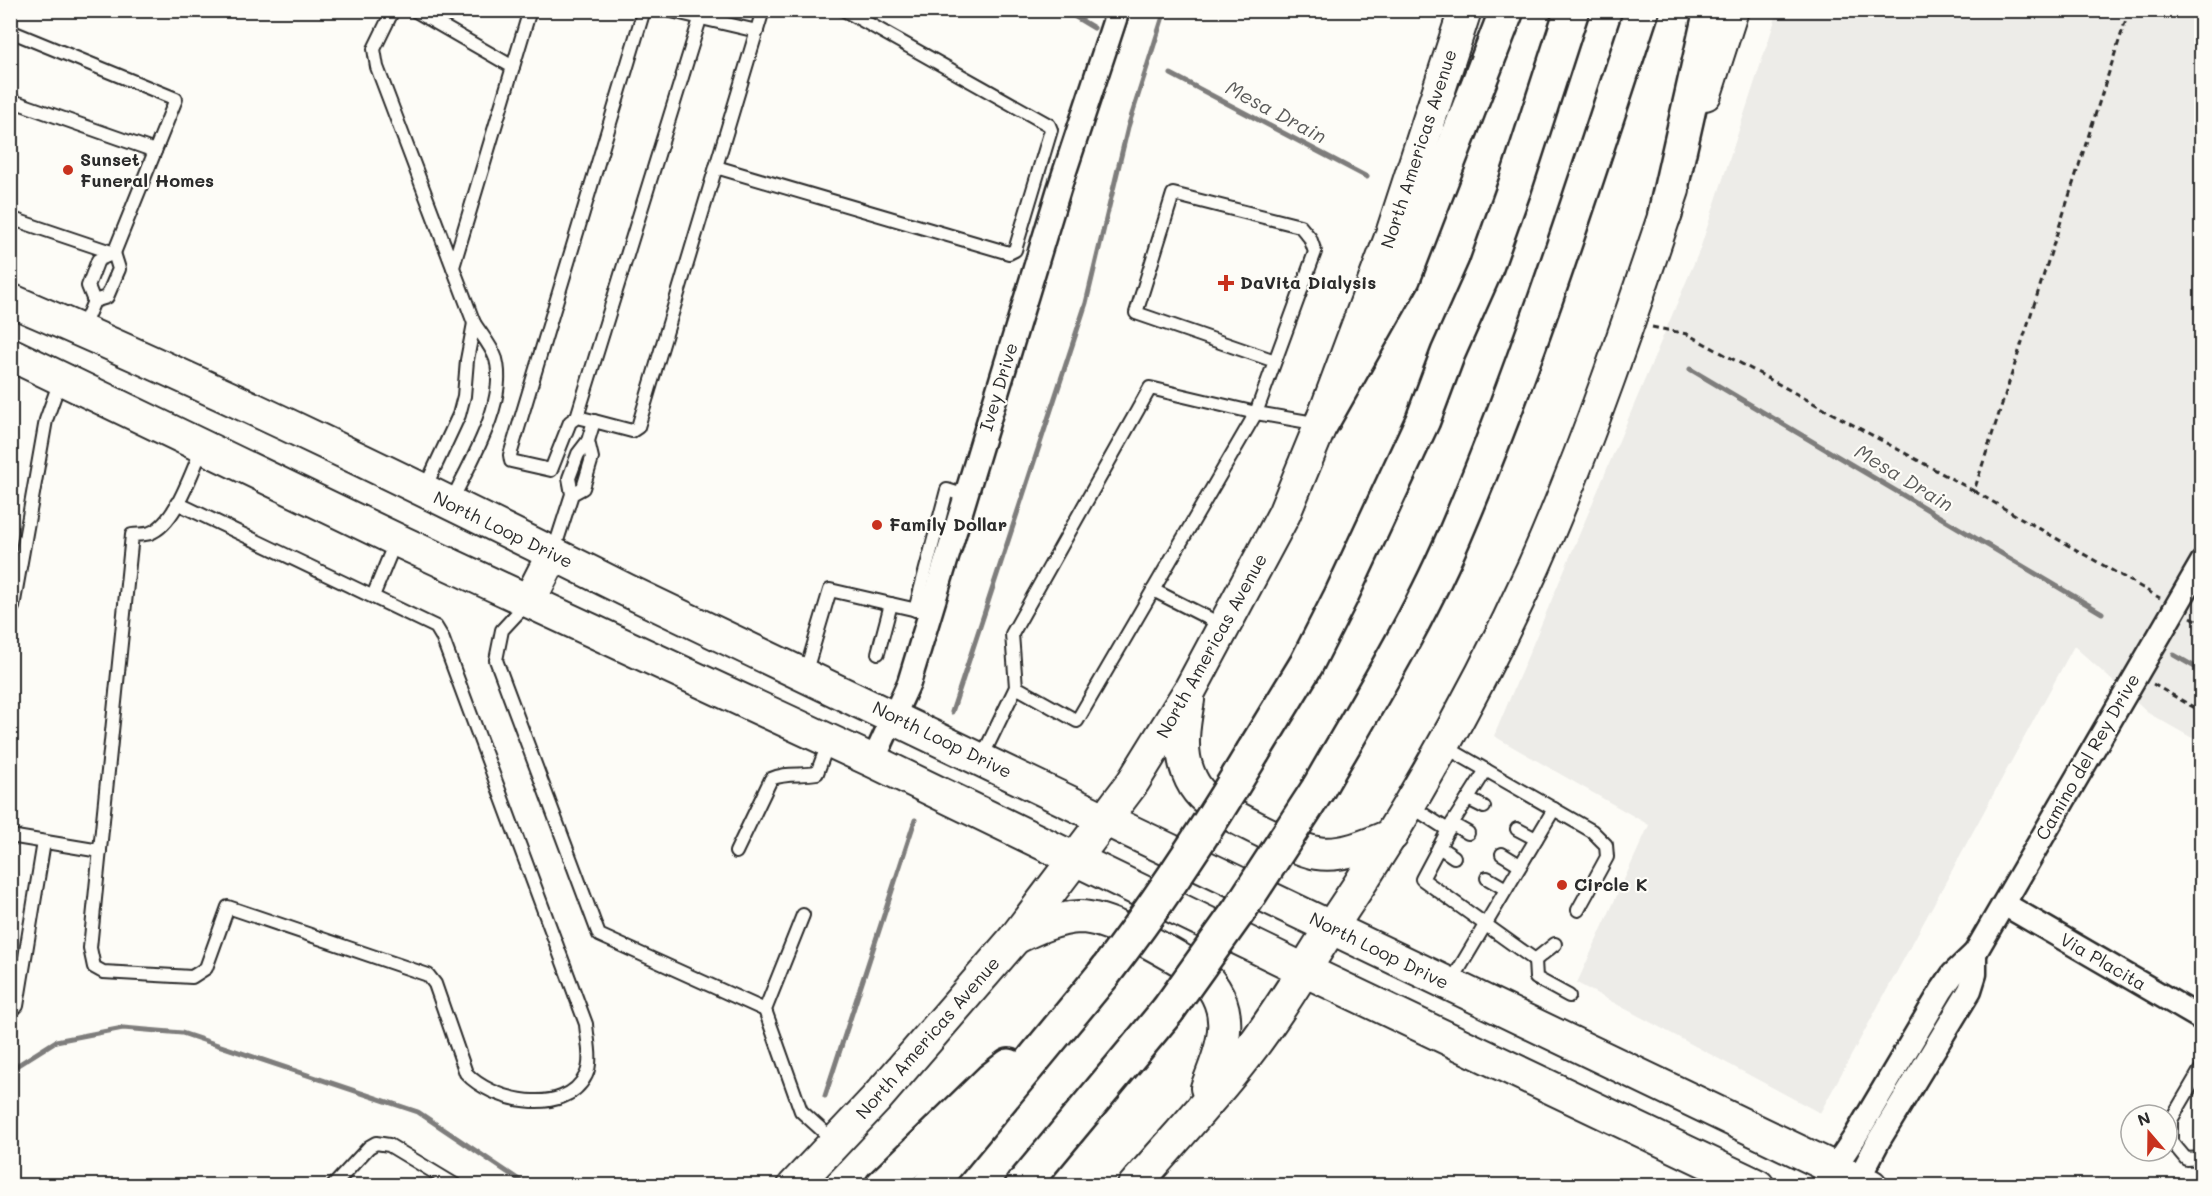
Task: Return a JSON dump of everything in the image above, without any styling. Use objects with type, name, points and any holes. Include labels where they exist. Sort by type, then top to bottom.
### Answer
[{"type":"highway","points":[[1321,424],[1403,279],[1507,10]]},
{"type":"highway","points":[[929,1185],[1103,975],[1144,922],[1200,841],[1306,665],[1341,596],[1423,420],[1448,353],[1485,270],[1572,10]]},
{"type":"highway","points":[[1022,1185],[1168,1010],[1240,909],[1318,789],[1412,627],[1459,525],[1526,354],[1642,10]]},
{"type":"highway","points":[[1665,214],[1711,10]]},
{"type":"highway","points":[[882,1185],[991,1080],[1054,1033]]},
{"type":"main road","name":"North Americas Avenue","points":[[794,1185],[933,1035],[1015,938],[1074,858],[1107,819],[1190,690],[1284,514],[1321,424],[1390,237],[1465,10]]},
{"type":"main road","points":[[1134,1185],[1243,1060],[1306,971],[1331,928],[1392,836],[1443,746],[1533,567],[1575,467],[1629,322],[1732,10]]},
{"type":"main road","name":"North Loop Drive","points":[[10,300],[82,330],[336,446],[436,498],[1107,819],[1848,1181]]},
{"type":"main road","points":[[62,377],[82,330]]},
{"type":"main road","points":[[10,354],[62,377],[396,540],[829,740],[1306,971],[1758,1185]]},
{"type":"main road","points":[[529,601],[553,554]]},
{"type":"main road","points":[[1190,690],[1183,735],[1184,761],[1189,775],[1204,797],[1298,848],[1318,853],[1338,853],[1370,845],[1392,836]]},
{"type":"main road","points":[[1015,938],[1050,923],[1080,917],[1120,929],[1198,970],[1206,978],[1217,997],[1225,1029],[1220,1057],[1198,1111]]},
{"type":"street","name":"Ivey Drive","points":[[873,761],[909,683],[923,611],[966,496],[1059,189],[1118,10]]},
{"type":"street","name":"Camino del Rey Drive","points":[[1848,1181],[1856,1137],[1953,974],[1975,953],[2202,562]]},
{"type":"street","name":"Via Placita","points":[[2004,904],[2202,1019]]},
{"type":"street","name":"Camino del Rey Drive","points":[[1848,1181],[1879,1140],[1970,990],[1976,974],[1975,953]]},
{"type":"street","points":[[1918,1031],[1938,1042]]},
{"type":"lane","points":[[393,10],[374,49],[377,67],[474,323],[496,359],[497,382],[494,407],[436,498]]},
{"type":"lane","points":[[414,10],[513,68]]},
{"type":"lane","points":[[453,267],[530,10]]},
{"type":"lane","points":[[644,10],[510,455],[511,461],[549,471],[570,422],[577,417],[700,19]]},
{"type":"lane","points":[[667,10],[757,31]]},
{"type":"lane","points":[[577,417],[632,431],[638,427],[763,10]]},
{"type":"lane","points":[[716,167],[1009,253],[1015,250],[1051,130],[1049,125],[844,10]]},
{"type":"lane","points":[[10,31],[174,96],[176,99],[114,253],[119,268],[115,278],[107,297],[94,301]]},
{"type":"lane","points":[[10,100],[155,151]]},
{"type":"lane","points":[[1016,687],[1077,721],[1256,413],[1315,252],[1310,238],[1300,226],[1173,194],[1136,313],[1275,361]]},
{"type":"lane","points":[[10,218],[114,253]]},
{"type":"lane","points":[[82,330],[94,301],[88,286],[98,260],[114,253]]},
{"type":"lane","points":[[436,498],[464,396],[466,360],[474,323]]},
{"type":"lane","points":[[13,607],[46,420],[62,377]]},
{"type":"lane","points":[[981,759],[1016,687],[1011,634],[1150,388],[1256,413],[1321,424]]},
{"type":"lane","points":[[553,554],[572,494],[583,488],[592,458],[588,441],[594,421]]},
{"type":"lane","points":[[177,503],[436,627],[442,636],[586,1024],[589,1061],[586,1074],[578,1086],[568,1094],[531,1102],[489,1090],[475,1082],[466,1072],[435,984],[428,975],[228,907],[206,968],[201,974],[192,977],[103,972],[94,967],[90,948],[132,535],[150,533],[163,525],[177,503],[203,446]]},
{"type":"lane","points":[[373,596],[396,540]]},
{"type":"lane","points":[[805,674],[830,590],[923,611]]},
{"type":"lane","points":[[1153,590],[1225,627]]},
{"type":"lane","points":[[529,601],[502,630],[496,660],[599,935],[765,1010]]},
{"type":"lane","points":[[878,653],[891,604]]},
{"type":"lane","points":[[736,852],[771,779],[780,774],[817,773],[829,740]]},
{"type":"lane","points":[[1443,746],[1592,831],[1606,844],[1607,857],[1578,910]]},
{"type":"lane","points":[[1486,770],[1450,827],[1422,879],[1535,960]]},
{"type":"lane","points":[[1468,798],[1484,807]]},
{"type":"lane","points":[[1409,805],[1450,827],[1468,833]]},
{"type":"lane","points":[[1449,985],[1554,809]]},
{"type":"lane","points":[[1517,829],[1536,839]]},
{"type":"lane","points":[[10,836],[100,851]]},
{"type":"lane","points":[[16,1006],[44,842]]},
{"type":"lane","points":[[1439,847],[1454,857]]},
{"type":"lane","points":[[1502,854],[1520,865]]},
{"type":"lane","points":[[1487,878],[1506,889]]},
{"type":"lane","points":[[803,915],[765,1010],[801,1111],[835,1142]]},
{"type":"lane","points":[[1535,960],[1555,945]]},
{"type":"lane","points":[[1535,960],[1536,978],[1569,996]]},
{"type":"lane","points":[[2202,1067],[2171,1120],[2171,1141],[2186,1159],[2202,1158]]},
{"type":"lane","points":[[333,1185],[369,1147],[376,1143],[389,1145],[457,1185]]},
{"type":"path","points":[[1974,491],[2129,10]]},
{"type":"path","points":[[1629,322],[1687,333],[1974,491],[2202,623]]},
{"type":"path","points":[[2136,674],[2202,712]]},
{"type":"shaded area","points":[[1778,11],[2201,11],[2201,743],[2148,713],[2074,646],[1820,1113],[1577,983],[1649,825],[1494,736],[1700,249]]},
{"type":"waterway","name":"Mesa Drain","points":[[1064,10],[1094,28]]},
{"type":"waterway","points":[[952,712],[1086,303],[1128,127],[1165,10]]},
{"type":"waterway","name":"Mesa Drain","points":[[1171,74],[1367,177]]},
{"type":"waterway","name":"Mesa Drain","points":[[1690,369],[2102,613]]},
{"type":"waterway","name":"Mesa Drain","points":[[2174,655],[2202,671]]},
{"type":"waterway","points":[[825,1096],[915,820]]},
{"type":"waterway","points":[[10,1070],[56,1041],[123,1028],[182,1033],[418,1112],[528,1186]]},
{"type":"place","name":"Sunset Funeral Homes","points":[[68,170]]},
{"type":"place","name":"DaVita Dialysis","points":[[1226,283]]},
{"type":"place","name":"Family Dollar","points":[[877,525]]},
{"type":"place","name":"Circle K","points":[[1562,885]]}]
